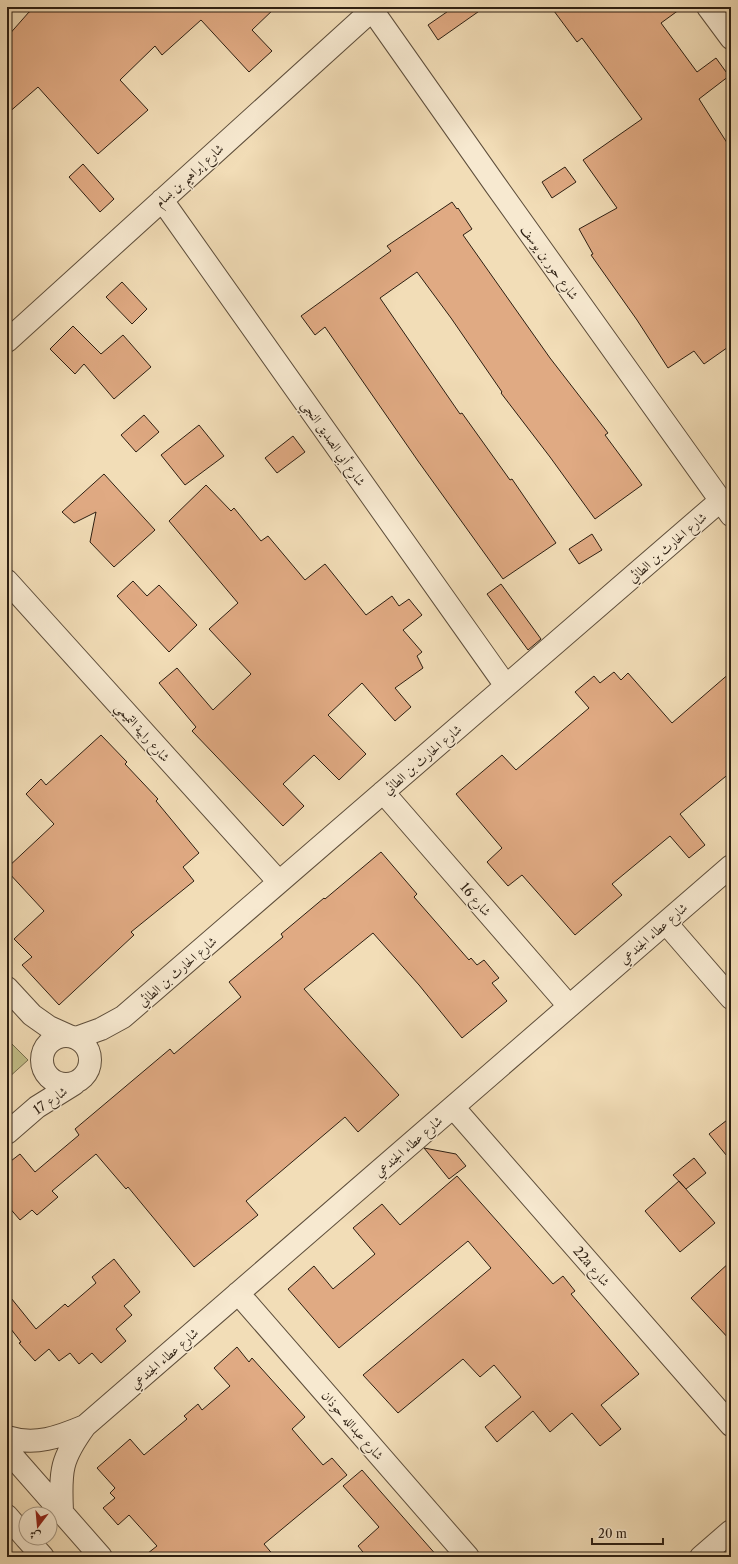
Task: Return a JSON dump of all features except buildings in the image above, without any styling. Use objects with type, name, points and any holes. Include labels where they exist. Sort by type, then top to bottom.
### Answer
[{"type":"street","points":[[708,7],[731,38]]},
{"type":"street","name":"شارع إبراهيم بن بسام","points":[[7,341],[371,8]]},
{"type":"street","name":"شارع حور بن يوسف","points":[[371,8],[726,508]]},
{"type":"street","name":"شارع أبي الصديق النجي","points":[[162,200],[506,686]]},
{"type":"street","name":"شارع الحارث بن الطائي","points":[[72,1037],[100,1029],[123,1017],[506,686],[726,508]]},
{"type":"street","name":"شارع رابية التميمي","points":[[7,581],[279,882]]},
{"type":"street","name":"شارع 16","points":[[383,792],[569,1006]]},
{"type":"street","name":"شارع عطاء الجندعي","points":[[62,1511],[60,1482],[64,1462],[73,1442],[86,1426],[731,866]]},
{"type":"street","points":[[666,923],[731,998]]},
{"type":"street","points":[[7,988],[32,1015],[49,1027],[82,1042],[90,1055],[90,1063],[85,1076],[74,1084],[67,1085],[52,1081],[43,1059],[39,1032],[32,1015]]},
{"type":"street","name":"شارع الحارث بن الطائي","points":[[90,1063],[123,1017]]},
{"type":"street","points":[[43,1059],[54,1039],[61,1036],[72,1037]]},
{"type":"street","name":"شارع 17","points":[[26,1117],[37,1094],[43,1059]]},
{"type":"street","name":"شارع 17","points":[[7,1133],[49,1099],[74,1084]]},
{"type":"street","name":"22a شارع","points":[[453,1107],[731,1425]]},
{"type":"street","name":"شارع عبدالله حوذان","points":[[238,1293],[468,1557]]},
{"type":"street","name":"شارع عطاء الجندعي","points":[[7,1437],[24,1441],[46,1440],[62,1436],[86,1426]]},
{"type":"street","points":[[7,1450],[101,1557]]},
{"type":"street","points":[[8,1519],[18,1530]]},
{"type":"street","points":[[701,1557],[729,1532]]},
{"type":"street","points":[[722,1557],[729,1532]]},
{"type":"street","points":[[33,1546],[43,1557]]},
{"type":"shaded area","points":[[7,1039],[28,1060],[7,1079]]}]
